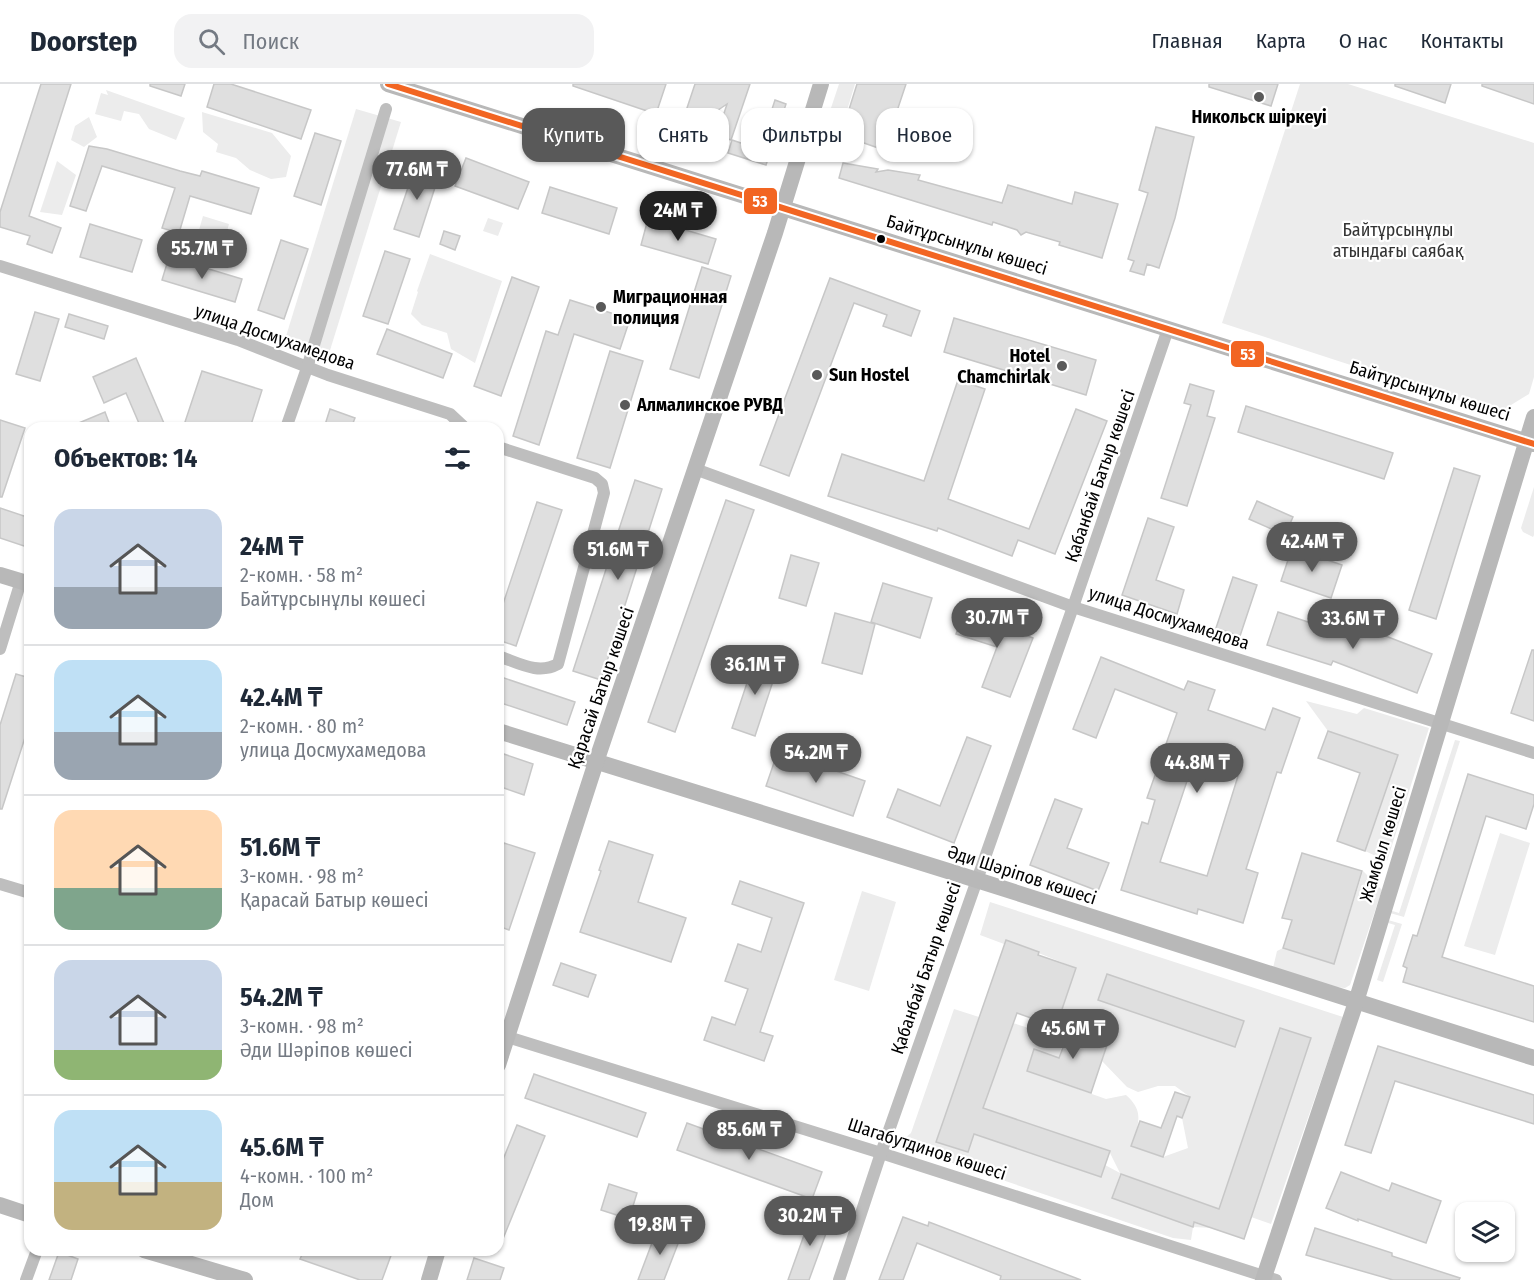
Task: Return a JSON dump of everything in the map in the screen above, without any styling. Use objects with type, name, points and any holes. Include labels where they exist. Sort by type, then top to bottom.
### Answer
[{"type":"street","name":"Қарасай Батыр көшесі","points":[[504,1033],[783,208],[821,84]]},
{"type":"street","name":"Байтұрсынұлы көшесі","points":[[392,85],[1530,443]]},
{"type":"street","points":[[288,422],[307,368],[386,109]]},
{"type":"street","name":"улица Досмухамедова","points":[[0,266],[238,340],[307,368],[450,414],[459,422]]},
{"type":"street","name":"Қабанбай Батыр көшесі","points":[[838,1280],[1168,329]]},
{"type":"street","name":"Жамбыл көшесі","points":[[1268,1279],[1356,1002],[1440,724],[1530,443],[1534,417]]},
{"type":"street","points":[[504,449],[595,478],[602,484],[604,493],[558,664],[547,670],[538,670],[504,658]]},
{"type":"street","name":"улица Досмухамедова","points":[[695,469],[1073,607],[1534,753]]},
{"type":"street","points":[[0,575],[24,582]]},
{"type":"street","points":[[0,649],[24,588]]},
{"type":"street","name":"Әди Шәріпов көшесі","points":[[504,733],[1534,1058]]},
{"type":"street","points":[[0,884],[24,891]]},
{"type":"street","name":"Шагабутдинов көшесі","points":[[504,1036],[881,1153],[1268,1279]]},
{"type":"street","points":[[0,1205],[24,1213]]},
{"type":"street","points":[[26,1280],[35,1256]]},
{"type":"street","points":[[164,1256],[245,1280]]},
{"type":"street","points":[[429,1280],[436,1256]]},
{"type":"green space","points":[[839,84],[855,84],[848,108],[831,108]]},
{"type":"green space","name":"Байтұрсынұлы атындағы саябақ","points":[[1300,84],[1348,84],[1534,143],[1534,377],[1529,394],[1498,413],[1222,323]]},
{"type":"green space","points":[[106,90],[185,118],[176,140],[149,129],[139,114],[124,111],[121,121],[95,114],[101,93],[108,95]]},
{"type":"green space","points":[[356,109],[401,122],[327,360],[283,346]]},
{"type":"green space","points":[[202,112],[272,133],[291,156],[286,177],[271,179],[250,170],[236,158],[216,152],[218,144],[203,132]]},
{"type":"green space","points":[[89,117],[97,137],[84,147],[71,140],[75,126]]},
{"type":"green space","points":[[57,161],[76,175],[62,215],[40,212]]},
{"type":"green space","points":[[203,216],[229,224],[223,245],[197,237]]},
{"type":"green space","points":[[488,218],[503,223],[498,236],[483,231]]},
{"type":"green space","points":[[430,254],[502,281],[475,363],[451,349],[447,333],[422,325],[411,314]]},
{"type":"green space","points":[[1534,487],[1533,537],[1523,532],[1521,528]]},
{"type":"green space","points":[[1306,701],[1357,714],[1364,708],[1429,728],[1387,861],[1365,851],[1397,755],[1328,731]]},
{"type":"green space","points":[[1455,740],[1460,741],[1404,917],[1390,913],[1389,910],[1399,913]]},
{"type":"green space","points":[[1500,833],[1530,843],[1495,955],[1464,946]]},
{"type":"green space","points":[[1363,871],[1382,890],[1350,985],[1345,988],[1335,987],[1273,968],[1277,951],[1283,948],[1334,964]]},
{"type":"green space","points":[[862,891],[896,902],[869,991],[834,980]]},
{"type":"green space","points":[[990,902],[1343,1017],[1271,1224],[1251,1217],[1311,1039],[1281,1028],[1213,1228],[1193,1227],[1191,1240],[1173,1238],[911,1149],[905,1138],[911,1133],[954,1009],[979,1017],[936,1142],[967,1152],[974,1134],[1100,1177],[1105,1165],[1120,1173],[1109,1151],[983,1108],[1013,1023],[1063,1039],[1059,1058],[1034,1050],[1027,1071],[1106,1099],[1126,1095],[1132,1101],[1138,1113],[1138,1125],[1132,1146],[1163,1157],[1188,1148],[1182,1118],[1190,1097],[1175,1086],[1158,1086],[1138,1092],[1127,1087],[1102,1061],[1109,1039],[1071,1026],[1068,1032],[1058,1022],[1076,968],[1006,940],[1004,944],[980,935]],"holes":[[[1120,1174],[1201,1203],[1193,1226],[1112,1198]]]},
{"type":"green space","points":[[1388,920],[1402,924],[1383,982],[1377,980],[1395,925],[1385,922]]},
{"type":"building","points":[[41,84],[71,84],[29,216],[61,228],[52,253],[27,244],[30,236],[0,227],[0,212]]},
{"type":"building","points":[[150,84],[185,84],[181,96],[150,86]]},
{"type":"building","points":[[214,84],[231,84],[311,110],[301,139],[207,107]]},
{"type":"building","points":[[573,84],[666,84],[658,108],[638,108],[573,86]]},
{"type":"building","points":[[695,84],[750,84],[731,140],[729,139],[727,104],[721,108],[687,108]]},
{"type":"building","points":[[857,84],[906,84],[898,108],[876,108],[876,147],[864,143],[864,108],[849,108]]},
{"type":"building","name":"Никольск шіркеуі","points":[[1209,84],[1278,84],[1271,106],[1209,87]]},
{"type":"building","points":[[1395,84],[1451,84],[1445,103],[1395,86]]},
{"type":"building","points":[[1482,84],[1534,84],[1534,104],[1482,86]]},
{"type":"building","points":[[775,100],[786,104],[785,108],[772,108]]},
{"type":"building","points":[[1156,127],[1194,137],[1175,218],[1159,268],[1147,264],[1144,275],[1130,271],[1134,261],[1128,259],[1148,193],[1139,190]]},
{"type":"building","points":[[315,133],[341,141],[321,205],[294,196]]},
{"type":"building","points":[[732,140],[741,143],[741,157],[729,153]]},
{"type":"building","points":[[89,146],[107,149],[200,176],[202,171],[259,188],[251,214],[190,196],[179,233],[162,228],[175,188],[102,166],[86,211],[70,206]]},
{"type":"building","points":[[466,158],[529,182],[518,209],[455,186]]},
{"type":"building","points":[[843,163],[878,169],[876,172],[888,170],[920,175],[918,180],[1002,203],[1008,185],[1072,204],[1075,192],[1118,204],[1102,258],[1059,245],[1060,242],[1026,232],[1021,235],[1017,230],[993,222],[992,225],[839,178]]},
{"type":"building","points":[[416,164],[440,172],[419,237],[394,229]]},
{"type":"building","points":[[550,187],[617,208],[609,234],[542,213]]},
{"type":"building","points":[[648,219],[716,239],[708,264],[641,245]]},
{"type":"building","points":[[90,224],[142,240],[132,272],[80,257]]},
{"type":"building","points":[[444,231],[460,236],[455,250],[440,244]]},
{"type":"building","points":[[281,240],[308,249],[284,319],[258,310]]},
{"type":"building","points":[[385,251],[410,259],[388,324],[363,316]]},
{"type":"building","points":[[169,257],[242,279],[235,302],[162,280]]},
{"type":"building","points":[[702,267],[731,276],[699,378],[670,369]]},
{"type":"building","points":[[512,277],[539,287],[501,396],[474,386]]},
{"type":"building","points":[[830,278],[920,311],[911,336],[883,326],[887,315],[854,303],[789,476],[760,465]]},
{"type":"building","points":[[570,300],[630,319],[620,349],[574,334],[539,445],[513,436],[546,331],[558,335]]},
{"type":"building","points":[[35,312],[59,319],[40,381],[16,374]]},
{"type":"building","points":[[69,314],[108,326],[104,339],[65,327]]},
{"type":"building","points":[[954,318],[1096,360],[1086,395],[944,352]]},
{"type":"building","points":[[387,329],[452,354],[443,378],[377,354]]},
{"type":"building","points":[[610,351],[643,361],[610,468],[577,458]]},
{"type":"building","points":[[136,358],[163,422],[138,422],[126,393],[104,403],[93,377]]},
{"type":"building","points":[[202,371],[262,390],[252,422],[185,422]]},
{"type":"building","points":[[958,380],[985,389],[948,499],[1029,529],[1076,409],[1107,421],[1055,554],[1018,540],[1012,556],[938,528],[937,531],[828,496],[842,454],[924,481]]},
{"type":"building","points":[[1190,384],[1214,391],[1207,416],[1215,418],[1187,506],[1161,498],[1191,405],[1184,403]]},
{"type":"building","points":[[1246,406],[1393,453],[1384,479],[1238,432]]},
{"type":"building","points":[[330,409],[355,418],[353,422],[326,422]]},
{"type":"building","points":[[105,412],[109,422],[81,422]]},
{"type":"building","points":[[0,420],[24,428],[24,431],[2,497],[0,497]]},
{"type":"building","points":[[1454,468],[1480,476],[1436,619],[1409,610]]},
{"type":"building","points":[[635,480],[662,489],[601,680],[573,671]]},
{"type":"building","points":[[726,500],[754,510],[675,732],[648,722]]},
{"type":"building","points":[[1257,501],[1293,517],[1285,535],[1249,519]]},
{"type":"building","points":[[537,502],[562,510],[516,646],[504,642],[504,601]]},
{"type":"building","points":[[0,508],[24,516],[24,546],[0,538]]},
{"type":"building","points":[[1148,518],[1174,527],[1156,580],[1184,590],[1177,614],[1122,595]]},
{"type":"building","points":[[1292,548],[1342,565],[1331,598],[1281,581]]},
{"type":"building","points":[[791,555],[819,563],[806,606],[779,598]]},
{"type":"building","points":[[1233,577],[1257,585],[1240,636],[1216,628]]},
{"type":"building","points":[[883,583],[932,598],[920,638],[871,622]]},
{"type":"building","points":[[965,608],[1001,620],[1000,626],[1033,638],[1010,697],[982,687],[997,647],[956,634]]},
{"type":"building","points":[[1278,612],[1347,635],[1352,623],[1432,654],[1417,693],[1333,661],[1331,665],[1267,645]]},
{"type":"building","points":[[835,613],[875,624],[862,674],[822,663]]},
{"type":"building","points":[[1532,650],[1534,650],[1534,721],[1511,713]]},
{"type":"building","points":[[756,656],[779,663],[755,736],[732,728]]},
{"type":"building","points":[[1101,657],[1184,690],[1188,681],[1215,690],[1208,710],[1265,730],[1273,708],[1300,718],[1281,773],[1277,772],[1246,869],[1258,873],[1243,923],[1198,909],[1197,914],[1121,890],[1142,822],[1148,824],[1155,800],[1147,798],[1177,713],[1115,689],[1096,738],[1073,729]],"holes":[[[1199,745],[1243,760],[1207,876],[1160,862]]]},
{"type":"building","points":[[16,674],[24,676],[24,741],[2,809],[0,809],[0,725]]},
{"type":"building","points":[[504,678],[575,702],[567,725],[504,704]]},
{"type":"building","points":[[1328,731],[1398,755],[1365,851],[1337,841],[1360,773],[1318,758]]},
{"type":"building","points":[[967,737],[991,746],[954,843],[887,817],[898,789],[940,806]]},
{"type":"building","points":[[778,751],[865,781],[853,816],[766,786]]},
{"type":"building","points":[[504,754],[533,764],[524,795],[504,788]]},
{"type":"building","points":[[1468,774],[1534,795],[1534,804],[1526,829],[1486,816],[1442,957],[1534,986],[1534,1022],[1403,982],[1407,968],[1403,966],[1413,935],[1417,936]]},
{"type":"building","points":[[1055,799],[1082,809],[1067,848],[1109,863],[1098,891],[1030,865]]},
{"type":"building","points":[[609,841],[653,855],[638,902],[686,918],[671,962],[580,932]]},
{"type":"building","points":[[504,843],[535,853],[509,930],[504,928]]},
{"type":"building","points":[[1302,853],[1362,871],[1334,964],[1283,948],[1292,920],[1282,918]]},
{"type":"building","points":[[740,881],[804,903],[760,1032],[773,1036],[764,1061],[704,1040],[712,1017],[735,1025],[748,989],[725,981],[738,944],[761,952],[772,918],[732,904]]},
{"type":"building","points":[[1006,940],[1039,952],[1038,955],[1076,968],[1056,1027],[1017,1013],[983,1108],[1110,1151],[1101,1177],[974,1134],[968,1152],[936,1142]]},
{"type":"building","points":[[561,963],[596,975],[588,997],[553,985]]},
{"type":"building","points":[[1107,974],[1244,1021],[1235,1047],[1098,1000]]},
{"type":"building","points":[[1071,1026],[1109,1039],[1091,1093],[1027,1071],[1034,1049],[1059,1058]]},
{"type":"building","points":[[1280,1028],[1311,1038],[1244,1239],[1194,1222],[1193,1227],[1112,1198],[1121,1174],[1219,1209]]},
{"type":"building","points":[[1378,1046],[1534,1095],[1534,1124],[1395,1081],[1371,1153],[1345,1145]]},
{"type":"building","points":[[534,1074],[646,1113],[637,1137],[525,1098]]},
{"type":"building","points":[[1175,1092],[1190,1097],[1182,1118],[1177,1116],[1163,1157],[1131,1146],[1140,1121],[1161,1128]]},
{"type":"building","points":[[687,1123],[822,1172],[812,1199],[677,1150]]},
{"type":"building","points":[[517,1125],[545,1136],[504,1236],[504,1157]]},
{"type":"building","points":[[1341,1172],[1389,1191],[1392,1183],[1441,1201],[1426,1243],[1326,1208]]},
{"type":"building","points":[[609,1184],[637,1193],[629,1219],[601,1210]]},
{"type":"building","points":[[813,1210],[832,1217],[809,1280],[788,1280]]},
{"type":"building","points":[[903,1217],[928,1226],[929,1222],[1081,1280],[1000,1280],[1001,1276],[917,1243],[903,1280],[879,1280]]},
{"type":"building","points":[[658,1227],[681,1236],[664,1280],[638,1280]]},
{"type":"building","points":[[1315,1228],[1460,1278],[1459,1280],[1393,1280],[1306,1255]]},
{"type":"building","points":[[58,1256],[78,1259],[71,1280],[49,1280]]},
{"type":"building","points":[[301,1256],[391,1256],[382,1280],[360,1280],[300,1259]]},
{"type":"building","points":[[474,1258],[504,1268],[500,1280],[467,1280]]},
{"type":"transit line","name":"53","points":[[388,84],[1534,444]]},
{"type":"place","name":"Никольск шіркеуі","points":[[1259,97]]},
{"type":"place","name":"Миграционная полиция","points":[[601,307]]},
{"type":"place","name":"Hotel Chamchirlak","points":[[1062,366]]},
{"type":"place","name":"Sun Hostel","points":[[817,375]]},
{"type":"place","name":"Алмалинское РУВД","points":[[625,405]]}]
